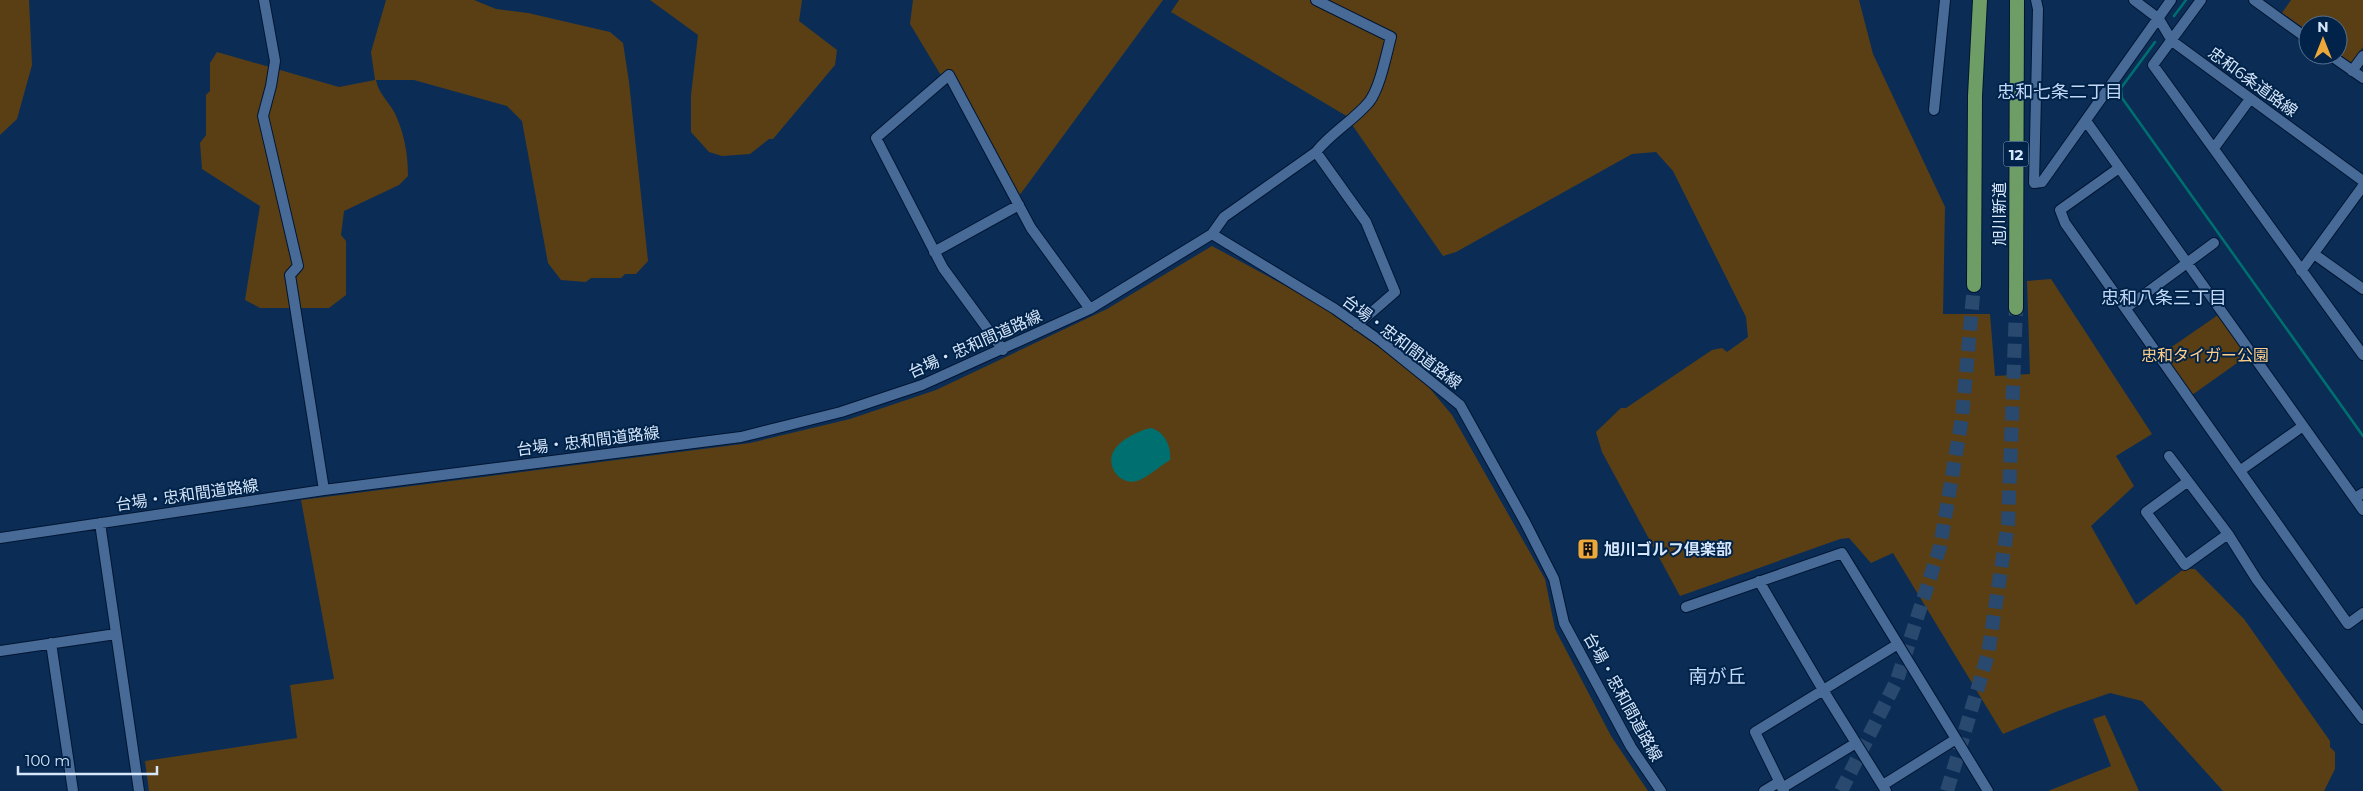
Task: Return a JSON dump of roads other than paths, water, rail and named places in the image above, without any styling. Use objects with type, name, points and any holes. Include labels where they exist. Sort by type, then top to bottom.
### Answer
[{"type":"highway","name":"旭川新道","points":[[1974,285],[1975,96],[1980,0]]},
{"type":"highway","name":"旭川新道","points":[[2016,308],[2017,0]]},
{"type":"street","points":[[264,0],[275,61],[263,116],[298,266],[290,275],[324,490]]},
{"type":"street","points":[[1212,234],[1224,217],[1316,152],[1326,139],[1344,126],[1370,101],[1391,37],[1316,0]]},
{"type":"street","points":[[1934,110],[1946,0]]},
{"type":"street","points":[[2036,0],[2038,9],[2034,183],[2042,182],[2171,0]]},
{"type":"street","name":"忠和6条道路線","points":[[2134,0],[2159,19],[2172,41],[2363,181]]},
{"type":"street","points":[[2201,0],[2153,65],[2363,354]]},
{"type":"street","points":[[2254,0],[2298,32]]},
{"type":"street","points":[[2352,71],[2363,56]]},
{"type":"street","points":[[2344,65],[2363,78]]},
{"type":"street","points":[[1003,350],[976,315],[934,252],[876,138],[949,75],[1031,228],[1090,309]]},
{"type":"street","points":[[2214,148],[2250,99]]},
{"type":"street","points":[[2086,121],[2303,426],[2359,496],[2363,510]]},
{"type":"street","points":[[1316,152],[1366,222],[1395,292],[1357,325]]},
{"type":"street","points":[[2119,168],[2060,210],[2065,223],[2348,624],[2363,613]]},
{"type":"street","points":[[2302,271],[2363,186]]},
{"type":"street","points":[[934,252],[1018,205]]},
{"type":"street","name":"台場・忠和間道路線","points":[[0,538],[324,490],[741,437],[841,412],[904,391],[1003,350],[1090,309],[1212,234],[1335,309],[1382,342],[1460,405],[1526,522],[1554,579],[1564,622],[1631,747],[1661,791]]},
{"type":"street","points":[[2126,308],[2214,243]]},
{"type":"street","points":[[2314,254],[2363,289]]},
{"type":"street","points":[[2241,470],[2303,426]]},
{"type":"street","points":[[2169,456],[2228,534],[2257,580],[2363,718]]},
{"type":"street","points":[[2187,482],[2146,512],[2184,565],[2228,534]]},
{"type":"street","points":[[100,523],[139,791]]},
{"type":"street","points":[[1686,607],[1842,553],[1988,791]]},
{"type":"street","points":[[1759,581],[1822,690],[1885,788],[1956,738]]},
{"type":"street","points":[[0,651],[116,634]]},
{"type":"street","points":[[51,643],[73,791]]},
{"type":"street","points":[[1782,787],[1755,732],[1898,644]]},
{"type":"street","points":[[1764,791],[1782,787],[1856,743]]},
{"type":"waterway","points":[[2174,16],[2186,0]]},
{"type":"waterway","points":[[2155,42],[2121,88],[2122,98],[2363,436]]},
{"type":"tunnel","points":[[1841,791],[1897,680],[1940,547],[1962,418],[1974,285]]},
{"type":"tunnel","points":[[1947,791],[1988,654],[2008,524],[2016,308]]},
{"type":"place","name":"旭川ゴルフ倶楽部","points":[[1588,549]]},
{"type":"district","name":"忠和七条二丁目","points":[[2060,92]]},
{"type":"district","name":"忠和八条三丁目","points":[[2164,298]]},
{"type":"district","name":"南が丘","points":[[1717,676]]},
{"type":"park label","name":"忠和タイガー公園","points":[[2205,355]]}]
